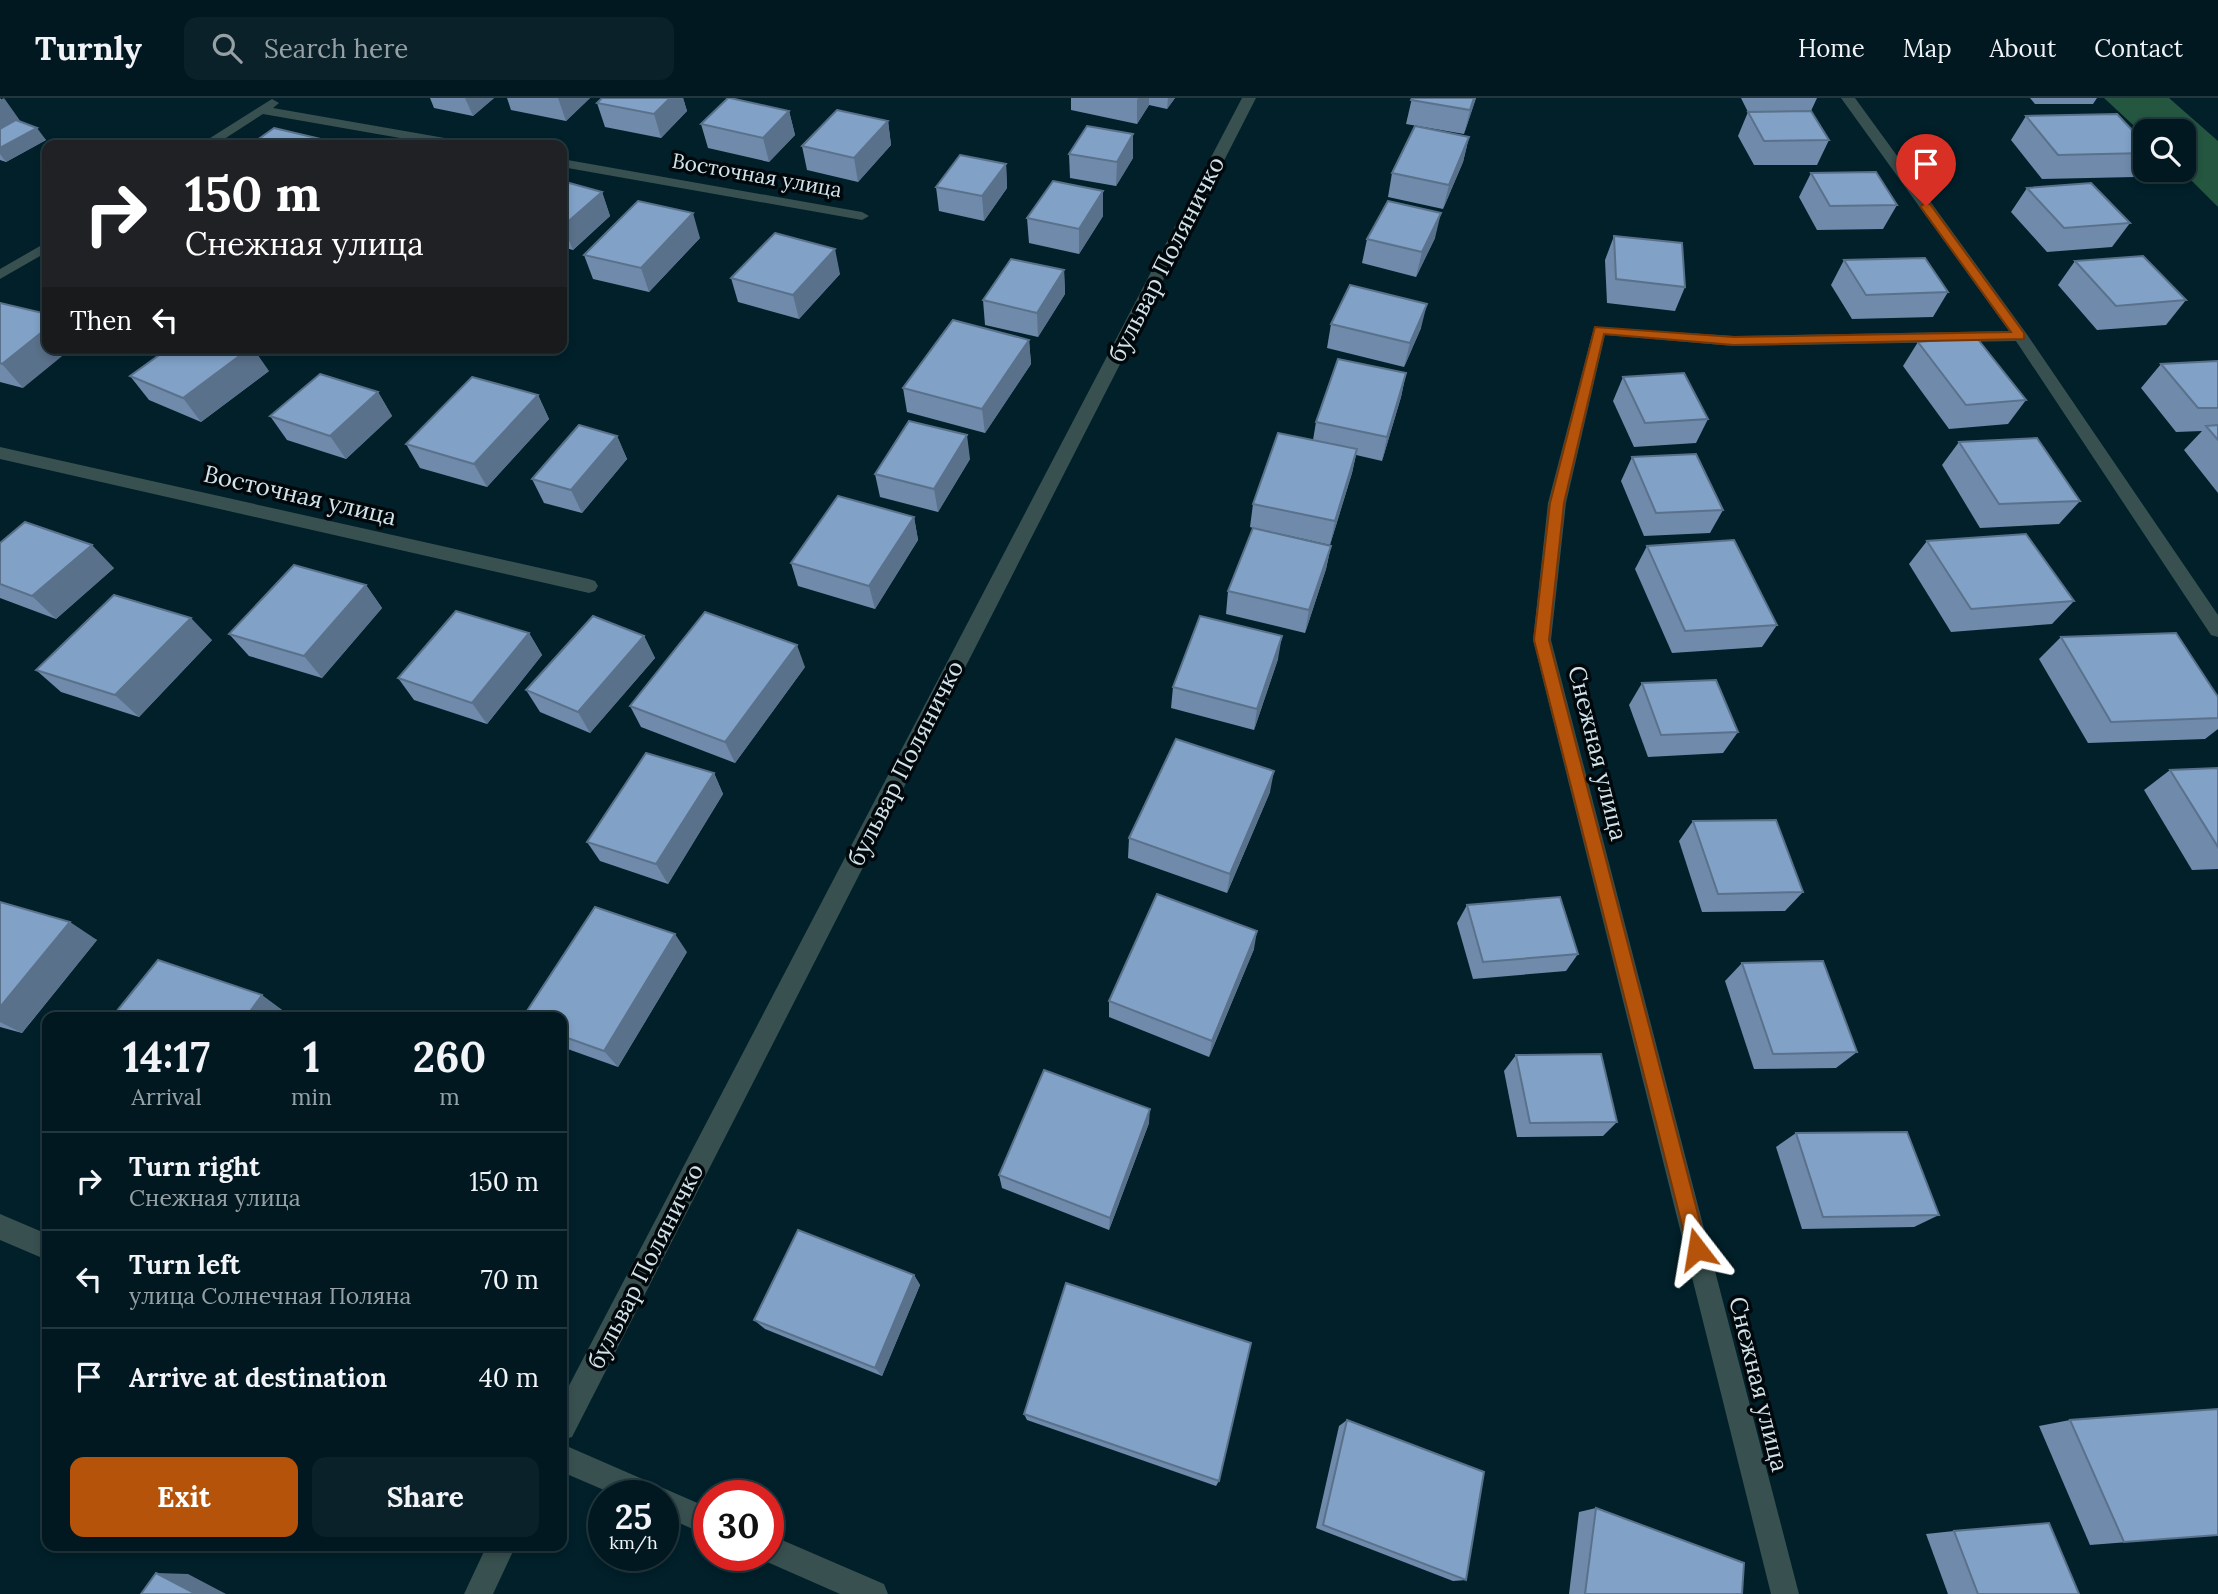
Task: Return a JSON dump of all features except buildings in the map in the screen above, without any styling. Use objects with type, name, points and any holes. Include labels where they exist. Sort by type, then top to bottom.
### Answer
[{"type":"street","points":[[214,140],[278,98]]},
{"type":"street","name":"бульвар Поляничко","points":[[567,1417],[1249,98]]},
{"type":"street","points":[[1847,98],[2020,336],[2218,629]]},
{"type":"street","points":[[262,110],[433,140]]},
{"type":"street","name":"Восточная улица","points":[[567,164],[862,216]]},
{"type":"street","points":[[0,275],[42,249]]},
{"type":"street","name":"Снежная улица","points":[[1785,1594],[1542,640],[1557,503],[1599,330],[1734,341],[2020,336]]},
{"type":"street","name":"Восточная улица","points":[[0,453],[589,586]]},
{"type":"street","points":[[0,1227],[42,1245]]},
{"type":"street","points":[[567,1460],[613,1480]]},
{"type":"street","points":[[478,1594],[499,1551]]},
{"type":"street","points":[[784,1555],[874,1594]]},
{"type":"green space","points":[[2104,98],[2169,98],[2193,119],[2133,119],[2133,125]]},
{"type":"green space","points":[[2196,122],[2218,141],[2218,207],[2193,182],[2196,182]]},
{"type":"route","points":[[1697,1249],[1542,640],[1557,503],[1599,330],[1734,341],[2020,336],[1926,206]]}]
